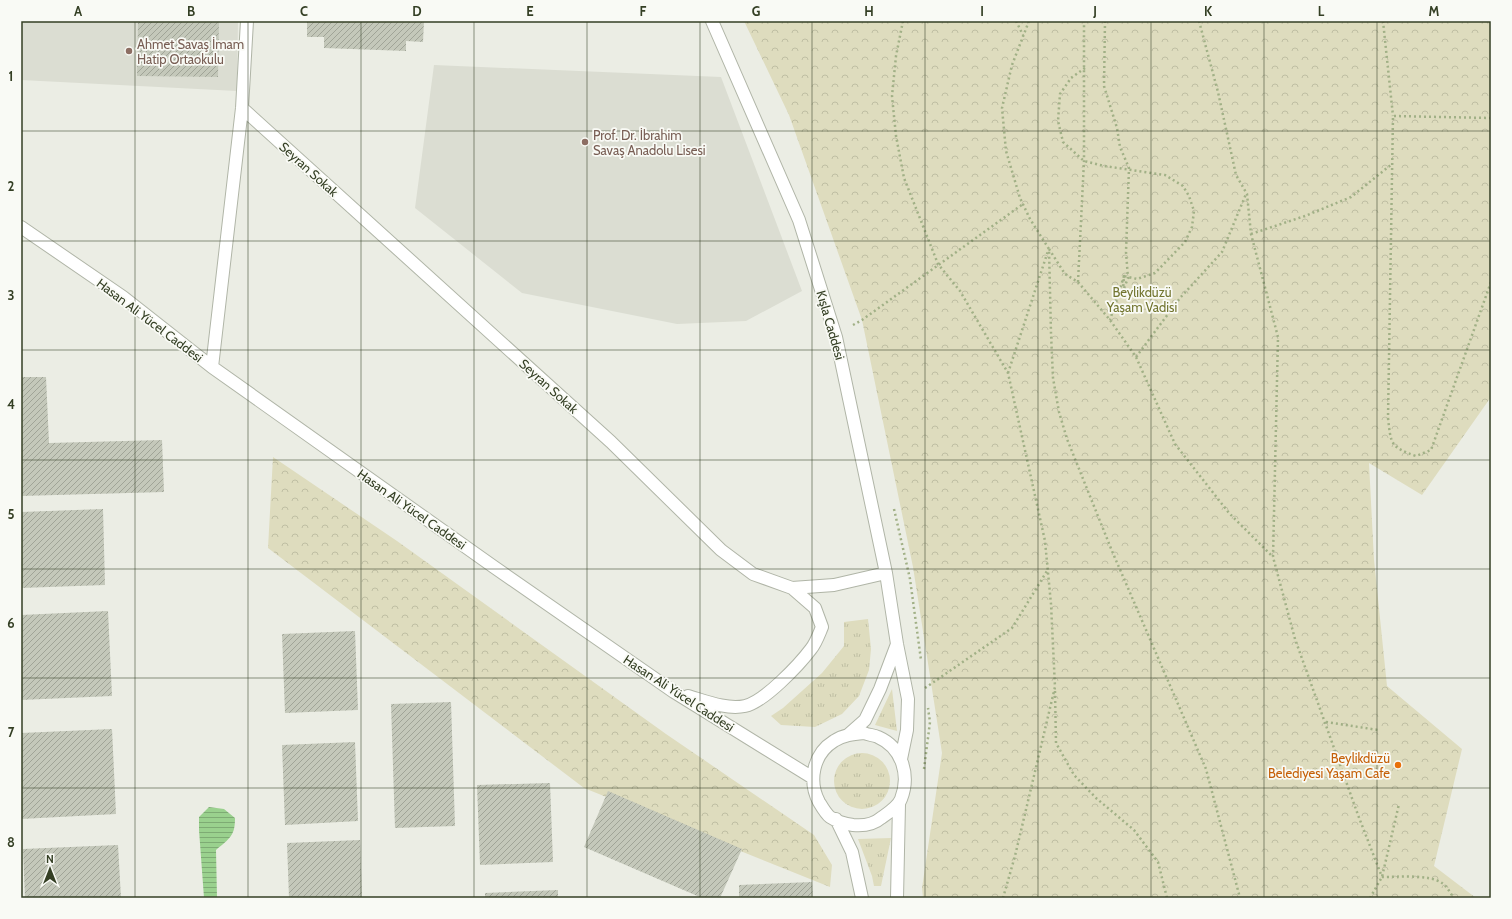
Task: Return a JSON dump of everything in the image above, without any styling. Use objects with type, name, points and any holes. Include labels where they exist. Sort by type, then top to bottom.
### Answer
[{"type":"street","points":[[212,367],[242,108],[247,21]]},
{"type":"street","name":"Kışla Caddesi","points":[[712,21],[799,220],[836,337],[886,573],[897,644],[908,699],[907,730],[901,759]]},
{"type":"street","name":"Seyran Sokak","points":[[242,108],[611,442],[721,550],[753,574],[792,588],[834,585],[886,573]]},
{"type":"street","name":"Hasan Ali Yücel Caddesi","points":[[21,227],[123,297],[212,367],[494,567],[674,692],[813,778]]},
{"type":"street","points":[[674,692],[722,706],[745,706],[769,694],[812,648],[822,627],[815,608],[792,588]]},
{"type":"street","points":[[848,735],[865,720],[880,689],[897,644]]},
{"type":"street","points":[[897,898],[899,804],[905,789],[906,774],[901,759],[892,746],[879,737],[864,733],[848,735],[834,741],[823,751],[815,764],[813,778],[815,793],[829,817],[846,824],[860,826],[875,823],[899,804]]},
{"type":"street","points":[[836,819],[852,852],[862,898]]},
{"type":"path","points":[[903,21],[896,56],[892,96],[896,136],[904,178],[938,264],[960,291],[1008,373],[1045,541],[1051,604],[1056,743],[1074,775],[1096,798],[1134,830],[1158,862],[1167,898]]},
{"type":"path","points":[[1016,21],[1023,35]]},
{"type":"path","points":[[1029,21],[1012,66],[1002,108],[1006,151],[1023,204],[1030,219],[1064,274],[1078,282],[1110,320],[1136,357],[1176,444],[1229,513],[1273,557]]},
{"type":"path","points":[[1078,282],[1084,161],[1084,21]]},
{"type":"path","points":[[1105,21],[1104,86],[1118,128],[1120,147],[1129,168],[1126,252],[1128,278],[1122,291],[1124,276]]},
{"type":"path","points":[[1199,21],[1218,92],[1236,175],[1247,194],[1251,234],[1278,337],[1273,557],[1295,639],[1326,722],[1358,815],[1382,877]]},
{"type":"path","points":[[1383,21],[1393,116],[1388,418],[1390,438],[1398,450],[1416,456],[1431,450],[1491,282]]},
{"type":"path","points":[[1085,68],[1071,78],[1060,94],[1058,121],[1063,142],[1084,161],[1104,166],[1129,168],[1165,175],[1183,186],[1189,196],[1194,211],[1192,227],[1185,242],[1155,273],[1137,279],[1124,276]]},
{"type":"path","points":[[1393,116],[1491,118]]},
{"type":"path","points":[[1251,234],[1305,216],[1351,197],[1392,164]]},
{"type":"path","points":[[1136,357],[1180,298],[1222,252],[1247,194]]},
{"type":"path","points":[[836,337],[849,327],[862,320],[1023,204]]},
{"type":"path","points":[[1008,373],[1049,249]]},
{"type":"path","points":[[1049,249],[1053,378],[1061,419],[1067,439],[1110,544],[1206,769],[1240,898]]},
{"type":"path","points":[[1110,320],[1124,276]]},
{"type":"path","points":[[908,699],[1012,628],[1048,570]]},
{"type":"path","points":[[1003,898],[1015,856],[1055,687]]},
{"type":"path","points":[[1326,722],[1378,730]]},
{"type":"path","points":[[1370,898],[1382,877],[1399,804]]},
{"type":"path","points":[[1382,877],[1406,876],[1434,879],[1444,884],[1454,898]]},
{"type":"shaded area","name":"Ahmet Savaş İmam Hatip Ortaokulu","points":[[21,21],[238,21],[237,91],[21,80]]},
{"type":"shaded area","name":"Prof. Dr. İbrahim Savaş Anadolu Lisesi","points":[[434,65],[721,77],[802,291],[746,321],[677,324],[522,293],[415,208]]},
{"type":"shaded area","points":[[209,807],[224,809],[235,818],[233,833],[216,850],[217,898],[204,898],[199,817]]},
{"type":"green space","name":"Beylikdüzü Yaşam Vadisi","points":[[744,21],[1491,21],[1491,397],[1422,495],[1369,463],[1374,560],[1387,686],[1462,749],[1434,866],[1476,898],[923,898],[922,888],[942,753],[913,567],[862,320],[789,115]]},
{"type":"green space","points":[[273,457],[397,541],[666,734],[814,835],[832,865],[830,887],[584,788],[268,548]]},
{"type":"green space","points":[[868,619],[871,649],[869,670],[859,696],[842,714],[815,727],[781,725],[771,716],[783,708],[822,673],[844,646],[844,622]]},
{"type":"green space","points":[[892,689],[897,731],[875,725]]},
{"type":"green space","points":[[862,753],[873,756],[882,761],[887,770],[890,781],[887,792],[882,801],[873,806],[862,809],[851,806],[842,801],[837,792],[834,781],[837,770],[842,761],[851,756]]},
{"type":"green space","points":[[891,838],[881,886],[874,886],[872,876],[858,839]]},
{"type":"building","points":[[138,21],[219,21],[218,77],[137,76]]},
{"type":"building","points":[[307,21],[424,21],[423,42],[406,41],[406,51],[324,48],[324,37],[307,37]]},
{"type":"building","points":[[21,377],[46,377],[49,443],[162,440],[164,492],[21,496]]},
{"type":"building","points":[[103,509],[105,585],[21,588],[21,512]]},
{"type":"building","points":[[108,611],[112,696],[21,700],[21,615]]},
{"type":"building","points":[[355,631],[358,710],[285,713],[282,634]]},
{"type":"building","points":[[451,702],[455,826],[395,828],[391,704]]},
{"type":"building","points":[[112,729],[116,814],[21,819],[21,733]]},
{"type":"building","points":[[355,742],[358,821],[285,825],[282,745]]},
{"type":"building","points":[[550,783],[553,862],[480,865],[477,785]]},
{"type":"building","points":[[608,791],[742,849],[720,898],[702,898],[584,847]]},
{"type":"building","points":[[360,840],[362,898],[289,898],[287,843]]},
{"type":"building","points":[[118,845],[121,898],[25,898],[23,849]]},
{"type":"building","points":[[812,882],[813,898],[739,898],[739,885]]},
{"type":"building","points":[[558,890],[558,898],[485,898],[485,893]]},
{"type":"place","name":"Ahmet Savaş İmam Hatip Ortaokulu","points":[[129,51]]},
{"type":"place","name":"Prof. Dr. İbrahim Savaş Anadolu Lisesi","points":[[585,142]]},
{"type":"place","name":"Beylikdüzü Belediyesi Yaşam Cafe","points":[[1398,765]]}]
